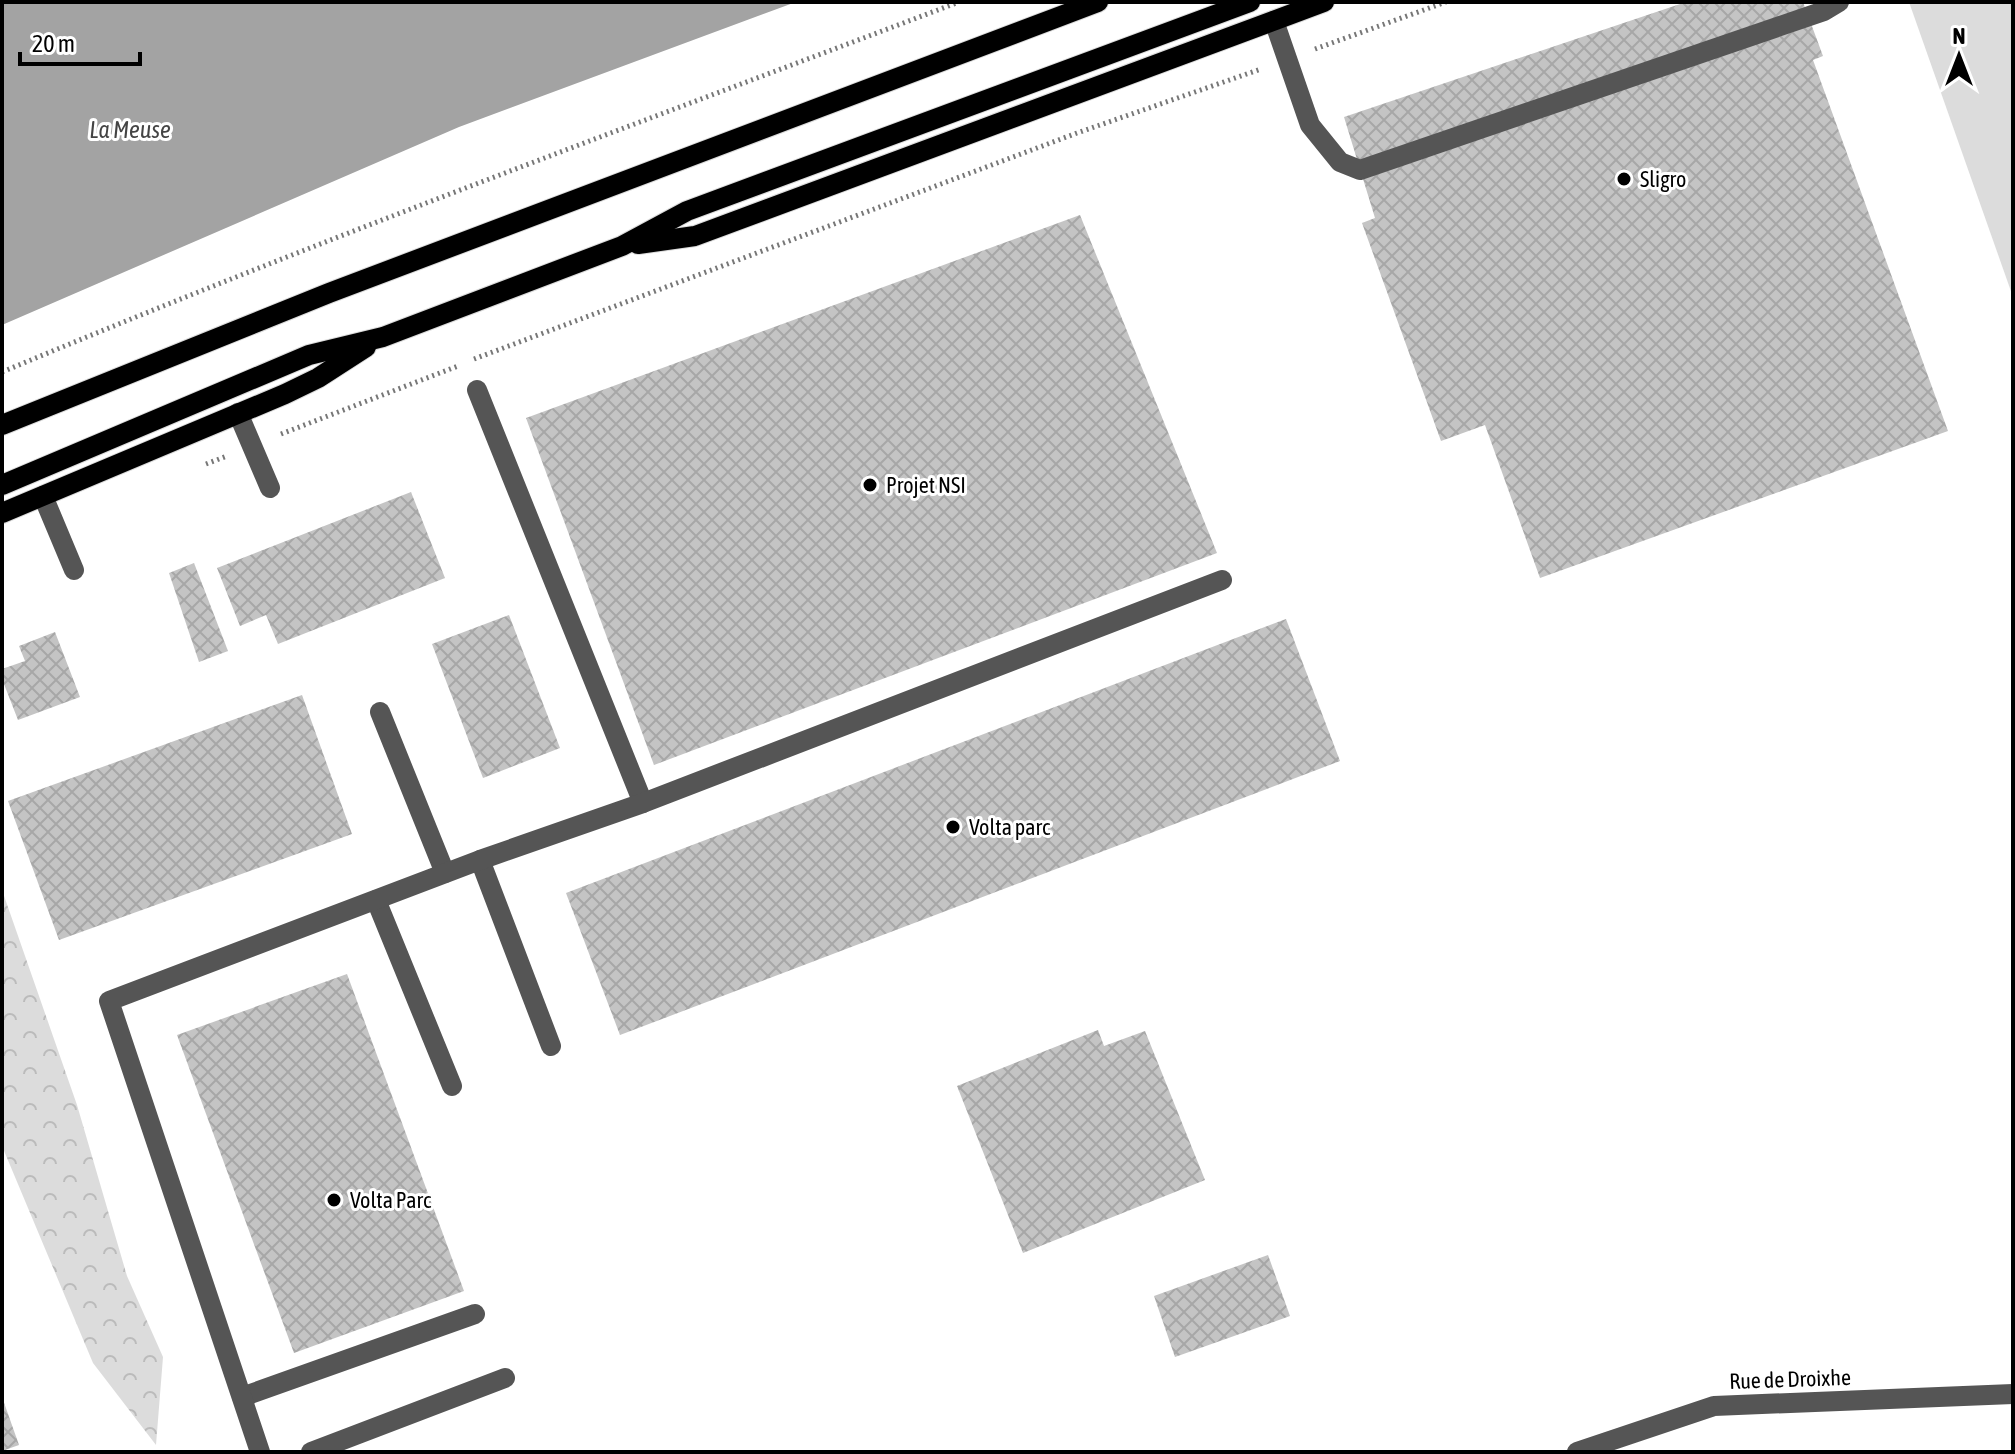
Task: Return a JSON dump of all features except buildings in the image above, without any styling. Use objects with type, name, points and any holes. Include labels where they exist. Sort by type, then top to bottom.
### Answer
[{"type":"main road","points":[[2,425],[344,287],[1098,2]]},
{"type":"main road","points":[[2,485],[309,355],[383,337],[622,246],[687,211],[1250,2]]},
{"type":"main road","points":[[622,246],[695,236],[1324,2]]},
{"type":"main road","points":[[2,513],[318,378],[383,337]]},
{"type":"street","points":[[1274,21],[1310,125],[1340,162],[1360,170],[1824,11],[1839,2]]},
{"type":"street","points":[[477,390],[643,803]]},
{"type":"street","points":[[238,413],[270,488]]},
{"type":"street","points":[[43,496],[74,570]]},
{"type":"street","points":[[260,1452],[109,1001],[480,860],[643,803],[1222,580]]},
{"type":"street","points":[[380,712],[445,873]]},
{"type":"street","points":[[480,860],[551,1046]]},
{"type":"street","points":[[376,900],[452,1086]]},
{"type":"street","points":[[242,1397],[475,1314]]},
{"type":"street","points":[[311,1452],[505,1378]]},
{"type":"street","name":"Rue de Droixhe","points":[[1577,1452],[1714,1406],[2013,1394]]},
{"type":"path","points":[[2,372],[437,199],[959,2]]},
{"type":"path","points":[[196,468],[504,348],[1077,133],[1446,2]]},
{"type":"green space","points":[[1909,2],[2013,2],[2013,297]]},
{"type":"green space","points":[[2,890],[77,1105],[127,1276],[163,1357],[156,1445],[93,1363],[2,1146]]},
{"type":"water","name":"La Meuse","points":[[2,2],[796,2],[459,127],[2,325]]},
{"type":"place","name":"Sligro","points":[[1624,179]]},
{"type":"place","name":"Projet NSI","points":[[870,485]]},
{"type":"place","name":"Volta parc","points":[[953,827]]},
{"type":"place","name":"Volta Parc","points":[[334,1200]]}]
